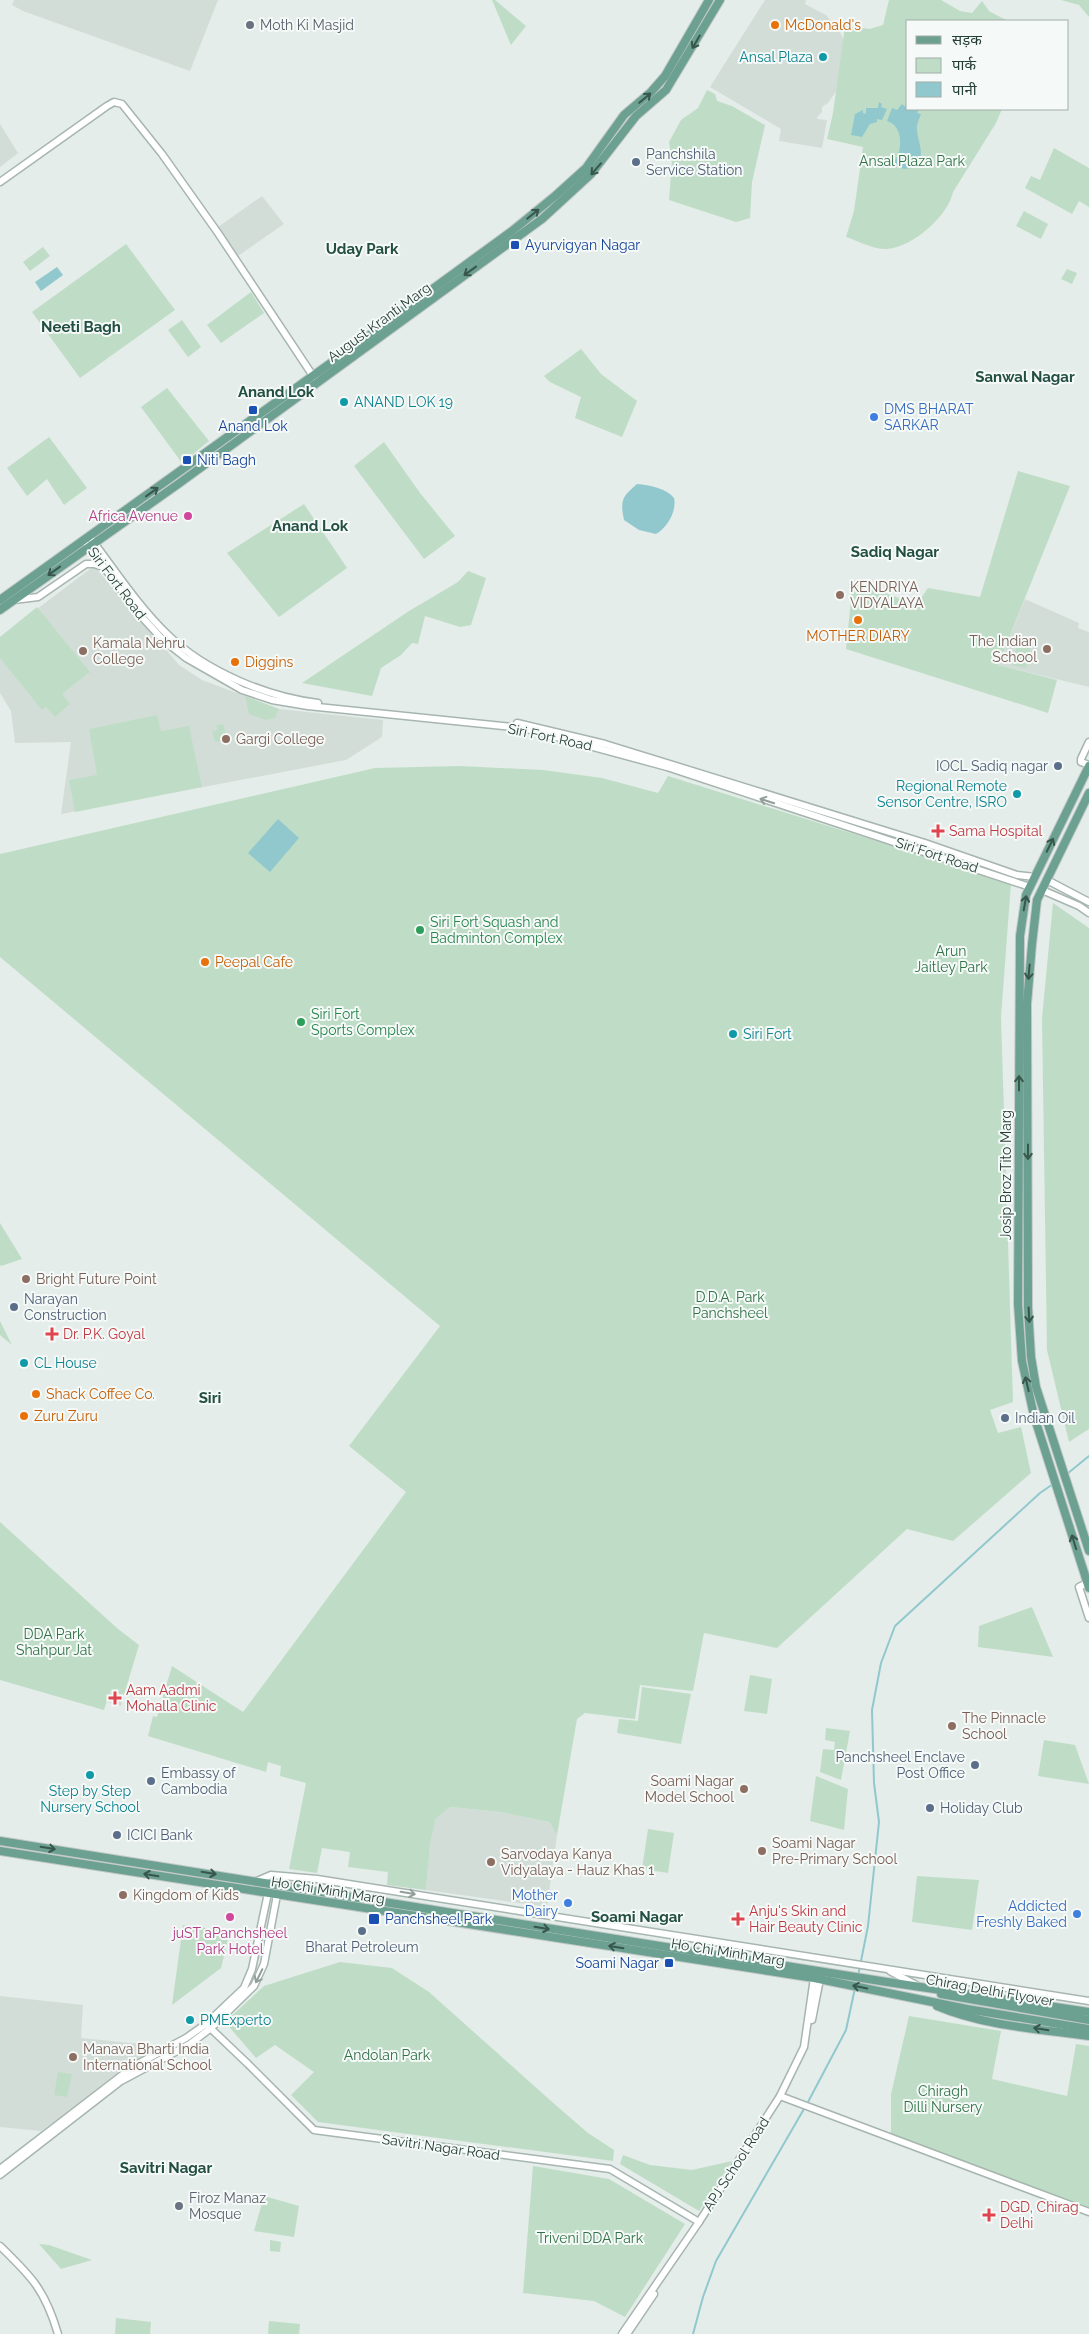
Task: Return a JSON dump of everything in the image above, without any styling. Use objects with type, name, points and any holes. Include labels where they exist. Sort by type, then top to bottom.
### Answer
[{"type":"main road","name":"August Kranti Marg","points":[[315,379],[512,231],[586,168],[624,115],[651,92],[665,76],[710,0]]},
{"type":"main road","name":"August Kranti Marg","points":[[0,610],[89,542],[315,379],[515,240],[542,219],[591,174],[636,116],[666,90],[720,0]]},
{"type":"main road","name":"August Kranti Marg","points":[[0,600],[89,542]]},
{"type":"main road","name":"Josip Broz Tito Marg","points":[[1088,1586],[1034,1416],[1022,1360],[1018,1304],[1021,929],[1026,895],[1089,766]]},
{"type":"main road","name":"Josip Broz Tito Marg","points":[[1089,793],[1037,900],[1027,1004],[1028,1307],[1031,1356],[1036,1387],[1089,1551]]},
{"type":"main road","points":[[1021,929],[1022,936],[1026,938],[1033,932]]},
{"type":"main road","name":"Ho Chi Minh Marg","points":[[0,1841],[257,1881],[818,1976],[918,1998]]},
{"type":"main road","name":"Ho Chi Minh Marg","points":[[0,1851],[277,1895],[818,1976],[887,1982]]},
{"type":"main road","points":[[887,1982],[1089,2012]]},
{"type":"main road","name":"Chirag Delhi Flyover","points":[[887,1982],[970,2001],[1089,2020]]},
{"type":"main road","points":[[918,1998],[954,2013],[980,2020],[1089,2036]]},
{"type":"main road","name":"Chirag Delhi Flyover","points":[[918,1998],[967,2009],[1089,2029]]},
{"type":"street","points":[[0,182],[114,102],[122,104],[162,154],[273,313],[315,379]]},
{"type":"street","name":"Siri Fort Road","points":[[89,542],[104,567],[141,616],[163,640],[186,658],[242,690],[272,700],[308,706],[532,730],[667,767],[1030,887]]},
{"type":"street","name":"Siri Fort Road","points":[[89,542],[146,612],[169,636],[192,654],[248,686],[277,696],[314,702],[529,724],[673,764],[1017,875],[1034,877]]},
{"type":"street","points":[[14,600],[38,597],[86,564],[104,567]]},
{"type":"street","points":[[1089,742],[1081,759],[1081,762],[1089,766]]},
{"type":"street","points":[[1047,880],[1089,902]]},
{"type":"street","points":[[1042,890],[1079,906],[1089,913]]},
{"type":"street","points":[[1088,1586],[1079,1587],[1089,1618]]},
{"type":"street","points":[[257,1881],[270,1875],[317,1879],[1089,2001]]},
{"type":"street","points":[[0,2170],[37,2139],[136,2069],[188,2046],[208,2026],[244,1988],[252,1969],[268,1893]]},
{"type":"street","points":[[208,2026],[254,1986],[261,1973],[277,1895]]},
{"type":"street","points":[[264,1913],[273,1916]]},
{"type":"street","points":[[260,1932],[270,1935]]},
{"type":"street","points":[[887,1969],[918,1986]]},
{"type":"street","points":[[627,2334],[748,2153],[781,2096],[808,2045],[818,1976]]},
{"type":"street","name":"Savitri Nagar Road","points":[[208,2026],[314,2130],[610,2169],[699,2222]]},
{"type":"street","points":[[0,2175],[136,2069]]},
{"type":"street","points":[[781,2096],[1089,2212]]},
{"type":"street","name":"APJ School Road","points":[[622,2334],[699,2222],[781,2096]]},
{"type":"street","points":[[0,2246],[37,2284],[46,2299],[58,2334]]},
{"type":"shaded area","points":[[14,0],[218,0],[190,71],[23,11],[12,5]]},
{"type":"shaded area","name":"Ansal Plaza","points":[[765,0],[806,0],[805,4],[826,15],[840,32],[845,42],[841,84],[828,103],[822,107],[822,112],[817,117],[818,119],[827,120],[822,148],[779,141],[781,129],[710,87]]},
{"type":"shaded area","points":[[0,124],[18,153],[0,167]]},
{"type":"shaded area","points":[[262,196],[284,224],[238,256],[218,227]]},
{"type":"shaded area","points":[[94,566],[179,665],[202,680],[279,709],[383,720],[382,737],[346,760],[61,814],[71,742],[15,743],[11,711],[0,693],[0,637]]},
{"type":"shaded area","name":"The Indian School","points":[[1025,599],[1079,623],[1078,628],[1089,632],[1089,687],[998,665]]},
{"type":"shaded area","name":"Aam Aadmi Mohalla Clinic","points":[[110,1691],[124,1695],[121,1706],[107,1702]]},
{"type":"shaded area","name":"Sarvodaya Kanya Vidyalaya - Hauz Khas 1","points":[[450,1807],[500,1812],[549,1822],[557,1835],[547,1907],[426,1890],[430,1845],[436,1819]]},
{"type":"shaded area","name":"Manava Bharti India International School","points":[[0,1996],[83,2005],[81,2038],[161,2046],[41,2131],[0,2127]]},
{"type":"green space","points":[[492,0],[495,0],[526,26],[511,45]]},
{"type":"green space","name":"Ansal Plaza Park","points":[[889,0],[941,0],[960,11],[972,13],[982,1],[989,11],[1006,20],[906,20],[906,110],[1002,110],[996,123],[937,220],[908,243],[887,249],[872,247],[846,237],[854,211],[863,147],[827,139],[833,113],[845,26],[870,29],[883,25]]},
{"type":"green space","points":[[1061,0],[1089,0],[1089,17],[1079,5]]},
{"type":"green space","points":[[707,90],[715,94],[717,101],[732,106],[765,125],[752,182],[750,218],[736,222],[669,200],[672,161],[669,142],[681,120],[698,108]]},
{"type":"green space","points":[[1054,148],[1089,168],[1089,207],[1079,201],[1072,214],[1025,188],[1031,176],[1040,180]]},
{"type":"green space","points":[[1024,211],[1048,224],[1041,239],[1016,226]]},
{"type":"green space","points":[[126,244],[175,310],[80,378],[32,312]]},
{"type":"green space","points":[[43,247],[50,256],[30,271],[23,262]]},
{"type":"green space","points":[[1067,269],[1077,273],[1072,284],[1061,279]]},
{"type":"green space","points":[[251,292],[264,313],[221,343],[207,325]]},
{"type":"green space","points":[[182,320],[201,347],[188,357],[168,330]]},
{"type":"green space","points":[[581,349],[601,374],[637,401],[622,437],[575,418],[581,397],[550,382],[544,376]]},
{"type":"green space","points":[[167,388],[209,441],[182,463],[141,407]]},
{"type":"green space","points":[[49,437],[87,488],[64,505],[47,479],[27,496],[7,468]]},
{"type":"green space","points":[[384,442],[420,493],[455,536],[424,559],[354,466]]},
{"type":"green space","points":[[1018,471],[1070,486],[998,665],[1057,680],[1048,713],[846,649],[853,580],[916,605],[928,588],[980,597]]},
{"type":"green space","points":[[304,504],[347,568],[279,617],[227,553]]},
{"type":"green space","points":[[468,571],[486,578],[471,625],[460,627],[425,616],[418,644],[412,643],[401,655],[381,668],[372,696],[302,683],[409,611],[458,582]]},
{"type":"green space","points":[[37,607],[90,672],[62,694],[70,704],[55,717],[46,707],[42,710],[0,658],[0,637]]},
{"type":"green space","points":[[1017,643],[1031,646],[1026,668],[1012,665]]},
{"type":"green space","points":[[245,696],[279,709],[275,718],[266,720],[249,714]]},
{"type":"green space","points":[[157,715],[161,731],[189,726],[202,787],[75,812],[69,780],[97,775],[89,729]]},
{"type":"green space","points":[[223,724],[227,740],[215,742],[212,730],[215,732],[218,728],[215,726]]},
{"type":"green space","name":"D.D.A. Park Panchsheel","points":[[460,766],[543,770],[602,778],[658,793],[668,776],[1011,883],[1001,1017],[1013,1402],[990,1410],[998,1433],[1021,1427],[1031,1473],[953,1541],[907,1529],[777,1648],[704,1633],[693,1691],[640,1685],[635,1719],[585,1713],[577,1719],[557,1835],[549,1822],[500,1812],[450,1807],[436,1819],[430,1845],[426,1890],[387,1885],[388,1872],[348,1867],[350,1852],[322,1848],[317,1873],[289,1869],[306,1783],[280,1776],[281,1766],[268,1762],[266,1772],[148,1736],[153,1716],[157,1717],[172,1666],[243,1712],[406,1492],[349,1446],[440,1326],[0,957],[0,854],[375,768]]},
{"type":"green space","points":[[1053,903],[1089,928],[1089,1429],[1069,1442],[1047,1350],[1042,1018]]},
{"type":"green space","points":[[0,1223],[22,1259],[1,1266],[0,1265]]},
{"type":"green space","points":[[0,1321],[12,1345],[0,1335]]},
{"type":"green space","name":"DDA Park Shahpur Jat","points":[[0,1522],[118,1629],[139,1645],[124,1695],[110,1691],[104,1710],[0,1680]]},
{"type":"green space","points":[[1032,1607],[1053,1657],[978,1647],[979,1626]]},
{"type":"green space","points":[[750,1675],[772,1679],[767,1714],[744,1711]]},
{"type":"green space","points":[[642,1687],[691,1694],[681,1744],[617,1733],[619,1719],[638,1721]]},
{"type":"green space","points":[[826,1728],[850,1731],[841,1780],[820,1772],[823,1749],[834,1750],[835,1742],[825,1740]]},
{"type":"green space","points":[[1044,1740],[1075,1745],[1089,1784],[1038,1776]]},
{"type":"green space","points":[[816,1776],[848,1789],[844,1830],[810,1821]]},
{"type":"green space","points":[[648,1829],[674,1833],[668,1873],[642,1869]]},
{"type":"green space","points":[[917,1876],[979,1880],[972,1930],[912,1922]]},
{"type":"green space","points":[[183,1925],[230,1931],[221,1968],[172,2005]]},
{"type":"green space","name":"Andolan Park","points":[[340,1962],[392,1968],[429,1992],[588,2133],[614,2150],[613,2161],[318,2122],[291,2095],[314,2072],[275,2045],[256,2058],[225,2022],[264,1986]]},
{"type":"green space","name":"Chiragh Dilli Nursery","points":[[909,2016],[1001,2031],[992,2079],[1067,2096],[1076,2044],[1089,2046],[1089,2208],[891,2135],[891,2094]]},
{"type":"green space","points":[[58,2072],[72,2074],[67,2097],[54,2095]]},
{"type":"green space","points":[[623,2155],[650,2165],[692,2170],[732,2161],[699,2211],[620,2164]]},
{"type":"green space","name":"Triveni DDA Park","points":[[533,2166],[609,2179],[685,2224],[625,2317],[594,2301],[523,2293]]},
{"type":"green space","points":[[264,2196],[299,2206],[294,2237],[254,2231]]},
{"type":"green space","points":[[270,2240],[281,2242],[280,2252],[270,2251]]},
{"type":"green space","points":[[39,2244],[49,2245],[92,2260],[61,2269]]},
{"type":"green space","points":[[116,2318],[151,2322],[150,2334],[115,2334]]},
{"type":"green space","points":[[269,2321],[300,2324],[299,2334],[268,2334]]},
{"type":"water","points":[[879,102],[882,104],[881,107],[887,109],[882,120],[877,119],[877,122],[870,124],[862,137],[851,135],[855,114],[863,110],[863,113],[866,114],[866,108],[878,108]]},
{"type":"water","points":[[902,104],[906,110],[918,110],[917,113],[921,114],[917,128],[921,151],[920,160],[919,164],[912,168],[905,169],[893,163],[899,152],[900,140],[897,128],[887,121],[892,108],[897,110]]},
{"type":"water","points":[[57,267],[63,275],[41,291],[35,282]]},
{"type":"water","points":[[637,484],[662,489],[674,498],[673,514],[664,528],[656,534],[639,530],[624,520],[623,499]]},
{"type":"water","points":[[278,819],[299,838],[270,872],[248,853]]},
{"type":"waterway","points":[[1067,1474],[1089,1456]]},
{"type":"waterway","points":[[858,1976],[868,1926],[879,1822],[874,1783],[872,1710],[881,1663],[895,1626],[1040,1493],[1053,1484]]},
{"type":"waterway","points":[[693,2334],[703,2297],[716,2261],[808,2102],[846,2030],[855,1988]]},
{"type":"place","name":"Moth Ki Masjid","points":[[250,25]]},
{"type":"place","name":"McDonald's","points":[[775,25]]},
{"type":"place","name":"Ansal Plaza","points":[[823,57]]},
{"type":"place","name":"Panchshila Service Station","points":[[636,162]]},
{"type":"place","name":"Ayurvigyan Nagar","points":[[515,245]]},
{"type":"place","name":"ANAND LOK 19","points":[[344,402]]},
{"type":"place","name":"Anand Lok","points":[[253,410]]},
{"type":"place","name":"DMS BHARAT SARKAR","points":[[874,417]]},
{"type":"place","name":"Niti Bagh","points":[[187,460]]},
{"type":"place","name":"Africa Avenue","points":[[188,516]]},
{"type":"place","name":"KENDRIYA VIDYALAYA","points":[[840,595]]},
{"type":"place","name":"MOTHER DIARY","points":[[858,620]]},
{"type":"place","name":"The Indian School","points":[[1047,649]]},
{"type":"place","name":"Kamala Nehru College","points":[[83,651]]},
{"type":"place","name":"Diggins","points":[[235,662]]},
{"type":"place","name":"Gargi College","points":[[226,739]]},
{"type":"place","name":"IOCL Sadiq nagar","points":[[1058,766]]},
{"type":"place","name":"Regional Remote Sensor Centre, ISRO","points":[[1017,794]]},
{"type":"place","name":"Sama Hospital","points":[[938,831]]},
{"type":"place","name":"Siri Fort Squash and Badminton Complex","points":[[420,930]]},
{"type":"place","name":"Peepal Cafe","points":[[205,962]]},
{"type":"place","name":"Siri Fort Sports Complex","points":[[301,1022]]},
{"type":"place","name":"Siri Fort","points":[[733,1034]]},
{"type":"place","name":"Bright Future Point","points":[[26,1279]]},
{"type":"place","name":"Narayan Construction","points":[[14,1307]]},
{"type":"place","name":"Dr. P.K. Goyal","points":[[52,1334]]},
{"type":"place","name":"CL House","points":[[24,1363]]},
{"type":"place","name":"Shack Coffee Co.","points":[[36,1394]]},
{"type":"place","name":"Zuru Zuru","points":[[24,1416]]},
{"type":"place","name":"Indian Oil","points":[[1005,1418]]},
{"type":"place","name":"Aam Aadmi Mohalla Clinic","points":[[115,1698]]},
{"type":"place","name":"The Pinnacle School","points":[[952,1726]]},
{"type":"place","name":"Panchsheel Enclave Post Office","points":[[975,1765]]},
{"type":"place","name":"Step by Step Nursery School","points":[[90,1775]]},
{"type":"place","name":"Embassy of Cambodia","points":[[151,1781]]},
{"type":"place","name":"Soami Nagar Model School","points":[[744,1789]]},
{"type":"place","name":"Holiday Club","points":[[930,1808]]},
{"type":"place","name":"ICICI Bank","points":[[117,1835]]},
{"type":"place","name":"Soami Nagar Pre-Primary School","points":[[762,1851]]},
{"type":"place","name":"Sarvodaya Kanya Vidyalaya - Hauz Khas 1","points":[[491,1862]]},
{"type":"place","name":"Kingdom of Kids","points":[[123,1895]]},
{"type":"place","name":"Mother Dairy","points":[[568,1903]]},
{"type":"place","name":"Addicted Freshly Baked","points":[[1077,1914]]},
{"type":"place","name":"juST aPanchsheel Park Hotel","points":[[230,1917]]},
{"type":"place","name":"Panchsheel Park","points":[[374,1919]]},
{"type":"place","name":"Anju's Skin and Hair Beauty Clinic","points":[[738,1919]]},
{"type":"place","name":"Bharat Petroleum","points":[[362,1931]]},
{"type":"place","name":"Soami Nagar","points":[[669,1963]]},
{"type":"place","name":"PMExperto","points":[[190,2020]]},
{"type":"place","name":"Manava Bharti India International School","points":[[73,2057]]},
{"type":"place","name":"Firoz Manaz Mosque","points":[[179,2206]]},
{"type":"place","name":"DGD, Chirag Delhi","points":[[989,2215]]},
{"type":"district","name":"Uday Park","points":[[362,249]]},
{"type":"district","name":"Neeti Bagh","points":[[81,327]]},
{"type":"district","name":"Sanwal Nagar","points":[[1025,377]]},
{"type":"district","name":"Anand Lok","points":[[276,392]]},
{"type":"district","name":"Anand Lok","points":[[310,526]]},
{"type":"district","name":"Sadiq Nagar","points":[[895,552]]},
{"type":"district","name":"Siri","points":[[210,1398]]},
{"type":"district","name":"Soami Nagar","points":[[637,1917]]},
{"type":"district","name":"Savitri Nagar","points":[[166,2168]]},
{"type":"park label","name":"Arun Jaitley Park","points":[[951,960]]}]
